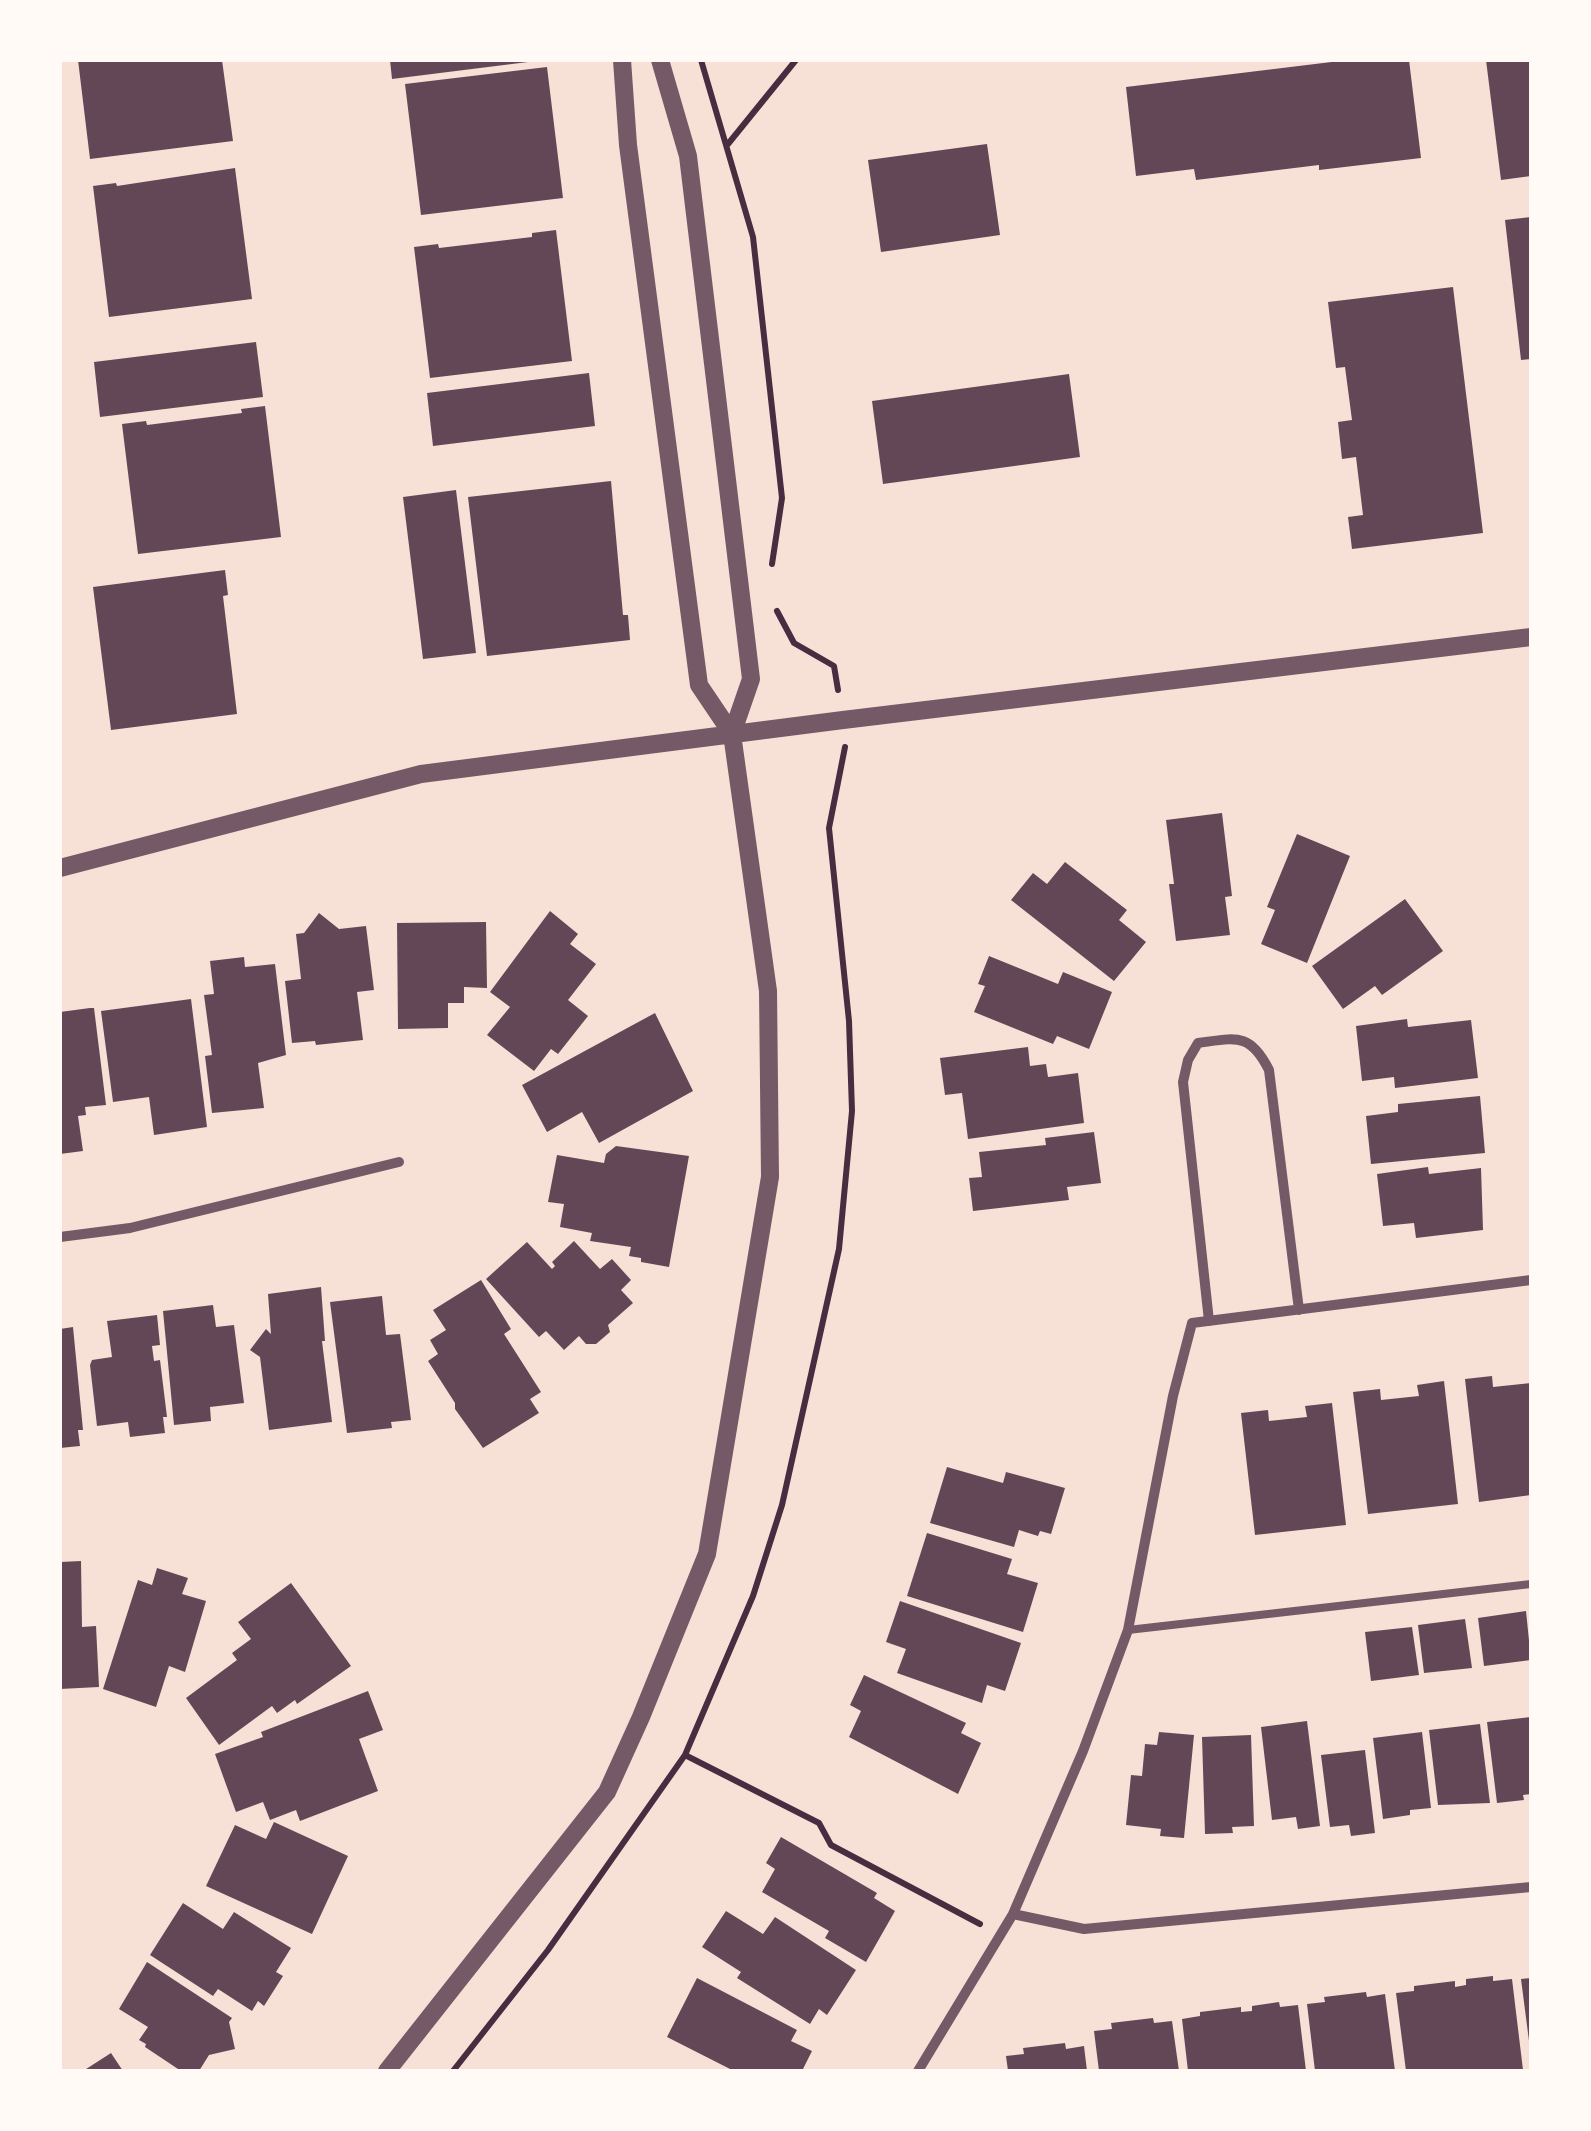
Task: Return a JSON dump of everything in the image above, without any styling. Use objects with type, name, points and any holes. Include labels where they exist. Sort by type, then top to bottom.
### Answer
[{"type":"street","points":[[387,2071],[608,1792],[707,1554],[770,1177],[768,991],[732,734],[698,684],[628,146],[622,60]]},
{"type":"street","points":[[660,60],[688,156],[751,679],[732,734]]},
{"type":"street","points":[[60,868],[421,774],[1531,637]]},
{"type":"street","points":[[1209,1321],[1183,1082],[1188,1060],[1198,1043],[1226,1039],[1239,1038],[1258,1048],[1269,1070],[1300,1310]]},
{"type":"street","points":[[60,1237],[130,1228],[399,1162]]},
{"type":"street","points":[[918,2071],[1013,1914],[1083,1751],[1128,1630],[1192,1324],[1531,1280]]},
{"type":"street","points":[[1013,1914],[1084,1929],[1531,1887]]},
{"type":"lane","points":[[1128,1630],[1531,1584]]},
{"type":"path","points":[[728,144],[796,60]]},
{"type":"path","points":[[685,1755],[819,1824],[831,1845],[1001,1935]]},
{"type":"building","points":[[78,60],[222,60],[233,141],[90,159]]},
{"type":"building","points":[[390,60],[527,60],[528,62],[392,79]]},
{"type":"building","points":[[1348,60],[1409,60],[1421,158],[1196,180],[1194,169],[1136,176],[1126,87]]},
{"type":"building","points":[[1486,60],[1531,60],[1531,176],[1501,180]]},
{"type":"building","points":[[547,67],[563,198],[421,215],[405,84]]},
{"type":"building","points":[[987,144],[1000,235],[881,252],[868,160]]},
{"type":"building","points":[[235,168],[252,299],[109,317],[93,186],[117,186]]},
{"type":"building","points":[[1531,217],[1531,359],[1521,360],[1505,220]]},
{"type":"building","points":[[556,230],[572,361],[430,378],[414,247],[438,244],[439,248],[532,237],[532,233]]},
{"type":"building","points":[[1453,287],[1483,533],[1352,549],[1348,517],[1363,515],[1356,457],[1342,459],[1338,422],[1352,420],[1345,367],[1336,368],[1328,302]]},
{"type":"building","points":[[256,342],[263,397],[100,417],[94,362]]},
{"type":"building","points":[[589,373],[595,426],[433,446],[427,393]]},
{"type":"building","points":[[1069,374],[1080,457],[883,484],[872,401]]},
{"type":"building","points":[[265,406],[281,537],[138,554],[122,424],[146,421],[147,425],[242,413],[241,409]]},
{"type":"building","points":[[611,481],[623,615],[628,615],[630,640],[487,656],[468,497]]},
{"type":"building","points":[[456,490],[476,653],[423,659],[403,497]]},
{"type":"building","points":[[225,570],[228,595],[223,596],[237,714],[111,730],[93,587]]},
{"type":"building","points":[[1222,813],[1232,896],[1225,897],[1230,935],[1176,941],[1166,820]]},
{"type":"building","points":[[1297,834],[1350,856],[1307,963],[1261,944],[1275,910],[1267,907]]},
{"type":"building","points":[[1065,862],[1127,910],[1119,920],[1146,942],[1114,981],[1011,900],[1033,873],[1047,884]]},
{"type":"building","points":[[1405,899],[1443,951],[1382,995],[1375,986],[1343,1009],[1312,966]]},
{"type":"building","points":[[550,911],[578,934],[570,944],[596,964],[568,1000],[588,1016],[558,1054],[551,1049],[534,1071],[487,1035],[510,1007],[490,992]]},
{"type":"building","points":[[319,913],[339,929],[366,926],[374,990],[357,992],[363,1040],[316,1045],[315,1041],[292,1043],[285,981],[301,979],[296,934],[304,933]]},
{"type":"building","points":[[486,922],[487,988],[464,987],[464,1003],[448,1003],[448,1028],[398,1029],[397,923]]},
{"type":"building","points":[[989,956],[1058,984],[1063,972],[1112,992],[1089,1049],[1057,1036],[1053,1044],[974,1012],[985,986],[978,984]]},
{"type":"building","points":[[244,957],[245,967],[275,964],[286,1055],[258,1063],[264,1108],[212,1113],[205,1056],[212,1055],[204,995],[214,994],[210,961]]},
{"type":"building","points":[[191,999],[207,1127],[154,1135],[149,1097],[113,1102],[101,1011]]},
{"type":"building","points":[[94,1008],[106,1105],[85,1107],[86,1115],[78,1116],[83,1151],[60,1154],[60,1012]]},
{"type":"building","points":[[655,1013],[693,1091],[599,1143],[582,1112],[547,1132],[522,1085]]},
{"type":"building","points":[[1407,1019],[1408,1027],[1471,1020],[1478,1078],[1395,1088],[1394,1077],[1362,1081],[1356,1026]]},
{"type":"building","points":[[1028,1047],[1030,1066],[1046,1064],[1048,1077],[1078,1073],[1084,1123],[968,1139],[962,1093],[945,1095],[940,1058]]},
{"type":"building","points":[[1480,1096],[1485,1153],[1371,1164],[1366,1116],[1398,1112],[1398,1104]]},
{"type":"building","points":[[1094,1132],[1101,1183],[1067,1187],[1069,1200],[973,1211],[969,1178],[982,1177],[979,1152],[1046,1145],[1045,1138]]},
{"type":"building","points":[[616,1146],[689,1156],[669,1267],[629,1256],[631,1247],[590,1241],[592,1233],[560,1227],[564,1204],[548,1202],[557,1155],[604,1163],[606,1154]]},
{"type":"building","points":[[1428,1167],[1429,1174],[1481,1168],[1483,1230],[1416,1238],[1414,1223],[1383,1226],[1377,1174]]},
{"type":"building","points":[[574,1241],[600,1269],[612,1259],[631,1280],[621,1290],[633,1303],[608,1325],[610,1332],[596,1344],[586,1344],[579,1336],[564,1350],[546,1331],[539,1337],[486,1279],[527,1242],[552,1269],[552,1262]]},
{"type":"building","points":[[481,1280],[511,1329],[504,1334],[541,1392],[530,1399],[539,1413],[483,1448],[428,1361],[438,1354],[430,1340],[446,1330],[433,1310]]},
{"type":"building","points":[[321,1287],[322,1341],[332,1422],[269,1430],[260,1357],[250,1350],[266,1329],[271,1334],[268,1294]]},
{"type":"building","points":[[382,1296],[386,1335],[400,1334],[411,1420],[391,1422],[392,1428],[347,1433],[330,1302]]},
{"type":"building","points":[[213,1305],[216,1327],[234,1325],[244,1403],[210,1407],[211,1421],[174,1425],[163,1311]]},
{"type":"building","points":[[157,1315],[160,1345],[152,1346],[154,1361],[160,1360],[167,1417],[163,1417],[165,1433],[130,1437],[128,1422],[97,1426],[90,1365],[92,1360],[112,1357],[107,1321]]},
{"type":"building","points":[[73,1327],[83,1430],[78,1430],[80,1446],[60,1448],[60,1329]]},
{"type":"building","points":[[1492,1376],[1493,1387],[1531,1383],[1531,1495],[1479,1502],[1465,1379]]},
{"type":"building","points":[[1444,1381],[1458,1504],[1368,1514],[1353,1392],[1380,1389],[1381,1400],[1419,1396],[1417,1385]]},
{"type":"building","points":[[1332,1403],[1346,1525],[1255,1535],[1241,1413],[1268,1410],[1269,1421],[1307,1417],[1305,1406]]},
{"type":"building","points":[[947,1467],[1003,1483],[1006,1472],[1065,1488],[1051,1534],[1040,1531],[1038,1536],[1019,1530],[1014,1547],[930,1523]]},
{"type":"building","points":[[927,1533],[1012,1559],[1007,1574],[1038,1583],[1023,1632],[907,1596]]},
{"type":"building","points":[[81,1561],[82,1627],[96,1626],[99,1687],[60,1689],[60,1562]]},
{"type":"building","points":[[157,1568],[188,1578],[182,1594],[206,1601],[185,1672],[169,1666],[156,1707],[103,1689],[138,1580],[152,1585]]},
{"type":"building","points":[[291,1583],[351,1666],[297,1704],[295,1700],[277,1713],[272,1706],[219,1745],[186,1698],[237,1660],[232,1653],[251,1639],[238,1622]]},
{"type":"building","points":[[900,1601],[1021,1643],[1005,1691],[987,1685],[982,1703],[897,1673],[906,1649],[886,1642]]},
{"type":"building","points":[[1526,1611],[1531,1660],[1484,1666],[1478,1618]]},
{"type":"building","points":[[1465,1619],[1472,1668],[1424,1673],[1418,1625]]},
{"type":"building","points":[[1412,1627],[1419,1675],[1371,1681],[1365,1632]]},
{"type":"building","points":[[864,1675],[966,1723],[961,1733],[981,1743],[958,1794],[849,1737],[861,1711],[850,1705]]},
{"type":"building","points":[[368,1691],[383,1730],[359,1739],[378,1791],[300,1821],[296,1810],[270,1820],[263,1802],[236,1812],[215,1754]]},
{"type":"building","points":[[1531,1717],[1531,1794],[1523,1795],[1524,1800],[1497,1803],[1487,1722]]},
{"type":"building","points":[[1307,1721],[1320,1826],[1298,1829],[1296,1817],[1272,1820],[1261,1727]]},
{"type":"building","points":[[1480,1724],[1490,1803],[1438,1805],[1429,1730]]},
{"type":"building","points":[[1159,1732],[1194,1735],[1184,1838],[1160,1836],[1161,1829],[1126,1825],[1131,1775],[1142,1776],[1145,1744],[1157,1745]]},
{"type":"building","points":[[1422,1732],[1431,1808],[1383,1819],[1373,1738]]},
{"type":"building","points":[[1251,1735],[1254,1826],[1232,1827],[1233,1833],[1205,1834],[1202,1737]]},
{"type":"building","points":[[1365,1750],[1375,1833],[1351,1836],[1349,1825],[1330,1827],[1321,1755]]},
{"type":"building","points":[[274,1822],[348,1856],[312,1934],[206,1886],[235,1825],[266,1839]]},
{"type":"building","points":[[781,1837],[877,1893],[874,1898],[895,1911],[866,1962],[825,1938],[829,1931],[762,1892],[775,1869],[766,1863]]},
{"type":"building","points":[[183,1903],[223,1929],[234,1912],[291,1948],[276,1972],[283,1976],[264,2006],[258,2001],[252,2011],[218,1989],[213,1996],[150,1955]]},
{"type":"building","points":[[726,1911],[763,1934],[775,1917],[856,1970],[827,2015],[819,2009],[810,2024],[737,1978],[741,1972],[702,1947]]},
{"type":"building","points":[[147,1962],[232,2018],[229,2022],[235,2049],[209,2055],[199,2071],[181,2071],[145,2047],[139,2040],[148,2027],[119,2009]]},
{"type":"building","points":[[1493,1976],[1493,1981],[1512,1979],[1523,2070],[1406,2071],[1396,1993],[1414,1991],[1414,1986],[1455,1981],[1455,1987],[1466,1985],[1466,1979]]},
{"type":"building","points":[[697,1978],[797,2030],[791,2041],[812,2051],[802,2071],[734,2071],[667,2037]]},
{"type":"building","points":[[1531,1978],[1531,2041],[1529,2041],[1521,1979]]},
{"type":"building","points":[[1366,1992],[1367,1997],[1385,1994],[1395,2071],[1315,2071],[1307,2004],[1325,2002],[1324,1997]]},
{"type":"building","points":[[1279,2002],[1280,2007],[1298,2005],[1306,2071],[1188,2071],[1182,2019],[1200,2016],[1200,2012],[1241,2007],[1241,2012],[1252,2011],[1252,2006]]},
{"type":"building","points":[[1153,2018],[1154,2023],[1172,2021],[1179,2071],[1099,2071],[1094,2031],[1112,2029],[1111,2023]]},
{"type":"building","points":[[1065,2043],[1066,2049],[1084,2046],[1087,2071],[1008,2071],[1006,2056],[1024,2054],[1023,2048]]},
{"type":"building","points":[[111,2053],[123,2071],[83,2071]]}]
